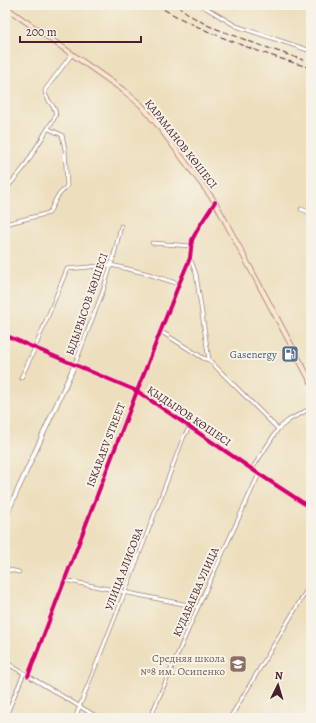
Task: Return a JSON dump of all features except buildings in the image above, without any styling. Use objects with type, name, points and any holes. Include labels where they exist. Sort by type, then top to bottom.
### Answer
[{"type":"main road","name":"ҚАРАМАНОВ КӨШЕСІ","points":[[5,7],[130,95],[157,124],[223,216],[311,382]]},
{"type":"street","points":[[201,5],[236,26],[311,51]]},
{"type":"street","points":[[5,190],[23,169],[57,114],[45,95],[45,90],[72,54]]},
{"type":"street","points":[[5,224],[48,213],[57,198],[67,186],[65,149],[62,135],[49,129]]},
{"type":"street","name":"ISKARAEV STREET","points":[[28,676],[160,331],[190,258],[192,240],[214,202]]},
{"type":"street","points":[[301,209],[311,213]]},
{"type":"street","name":"ЫДЫРЫСОВ КӨШЕСІ","points":[[5,518],[76,364],[103,291],[121,226]]},
{"type":"street","points":[[152,243],[191,246]]},
{"type":"street","points":[[190,258],[196,274],[209,360]]},
{"type":"street","points":[[21,378],[35,348],[67,269],[111,265],[145,273],[179,284]]},
{"type":"street","points":[[160,331],[203,358],[209,360],[278,428]]},
{"type":"street","name":"ҚЫДЫРОВ КӨШЕСІ","points":[[5,335],[137,391],[311,508]]},
{"type":"street","points":[[252,469],[278,428],[311,408]]},
{"type":"street","name":"УЛИЦА АЛИСОВА","points":[[75,718],[125,592],[184,436],[190,427]]},
{"type":"street","name":"КУДАБАЕВА УЛИЦА","points":[[150,718],[198,607],[259,474]]},
{"type":"street","points":[[5,569],[19,572]]},
{"type":"street","points":[[64,580],[198,607]]},
{"type":"street","points":[[230,718],[311,583]]},
{"type":"street","points":[[5,662],[99,718]]},
{"type":"street","points":[[5,718],[24,673]]},
{"type":"railway","points":[[156,5],[174,15],[231,41],[311,68]]},
{"type":"railway","points":[[177,5],[191,16],[209,26],[303,60]]},
{"type":"cycle path","points":[[28,676],[137,391],[190,258],[192,240],[215,202]]},
{"type":"cycle path","points":[[5,335],[137,391],[311,508]]},
{"type":"place","name":"Gasenergy","points":[[290,354]]},
{"type":"place","name":"Средняя школа №8 им. Осипенко","points":[[238,664]]}]
